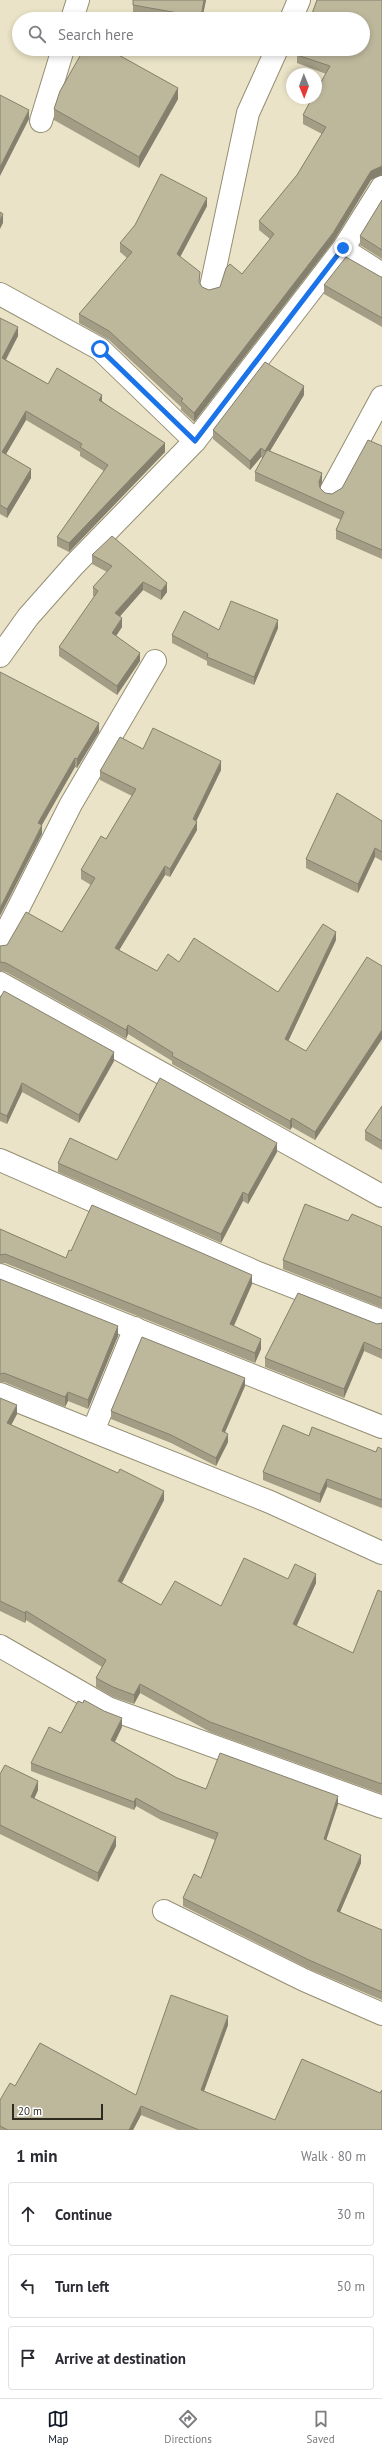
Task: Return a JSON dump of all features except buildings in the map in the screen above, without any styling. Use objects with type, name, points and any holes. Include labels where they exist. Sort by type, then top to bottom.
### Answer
[{"type":"street","points":[[74,12],[78,0]]},
{"type":"street","points":[[294,12],[300,0]]},
{"type":"street","points":[[41,121],[61,56]]},
{"type":"street","points":[[211,287],[248,113],[274,56]]},
{"type":"street","points":[[0,656],[28,617],[74,565],[195,441],[343,248],[382,187]]},
{"type":"street","points":[[343,248],[382,274]]},
{"type":"street","points":[[0,294],[100,349],[195,441]]},
{"type":"street","points":[[331,491],[382,397]]},
{"type":"street","points":[[0,944],[71,804],[155,661]]},
{"type":"street","points":[[0,983],[382,1196]]},
{"type":"street","points":[[0,1160],[251,1270],[382,1321]]},
{"type":"street","points":[[0,1274],[382,1427]]},
{"type":"street","points":[[93,1431],[135,1328]]},
{"type":"street","points":[[0,1394],[270,1502],[382,1553]]},
{"type":"street","points":[[0,1646],[108,1708],[382,1807]]},
{"type":"street","points":[[164,1911],[304,1980],[382,2014]]},
{"type":"route","points":[[100,349],[195,441],[343,248]]}]
